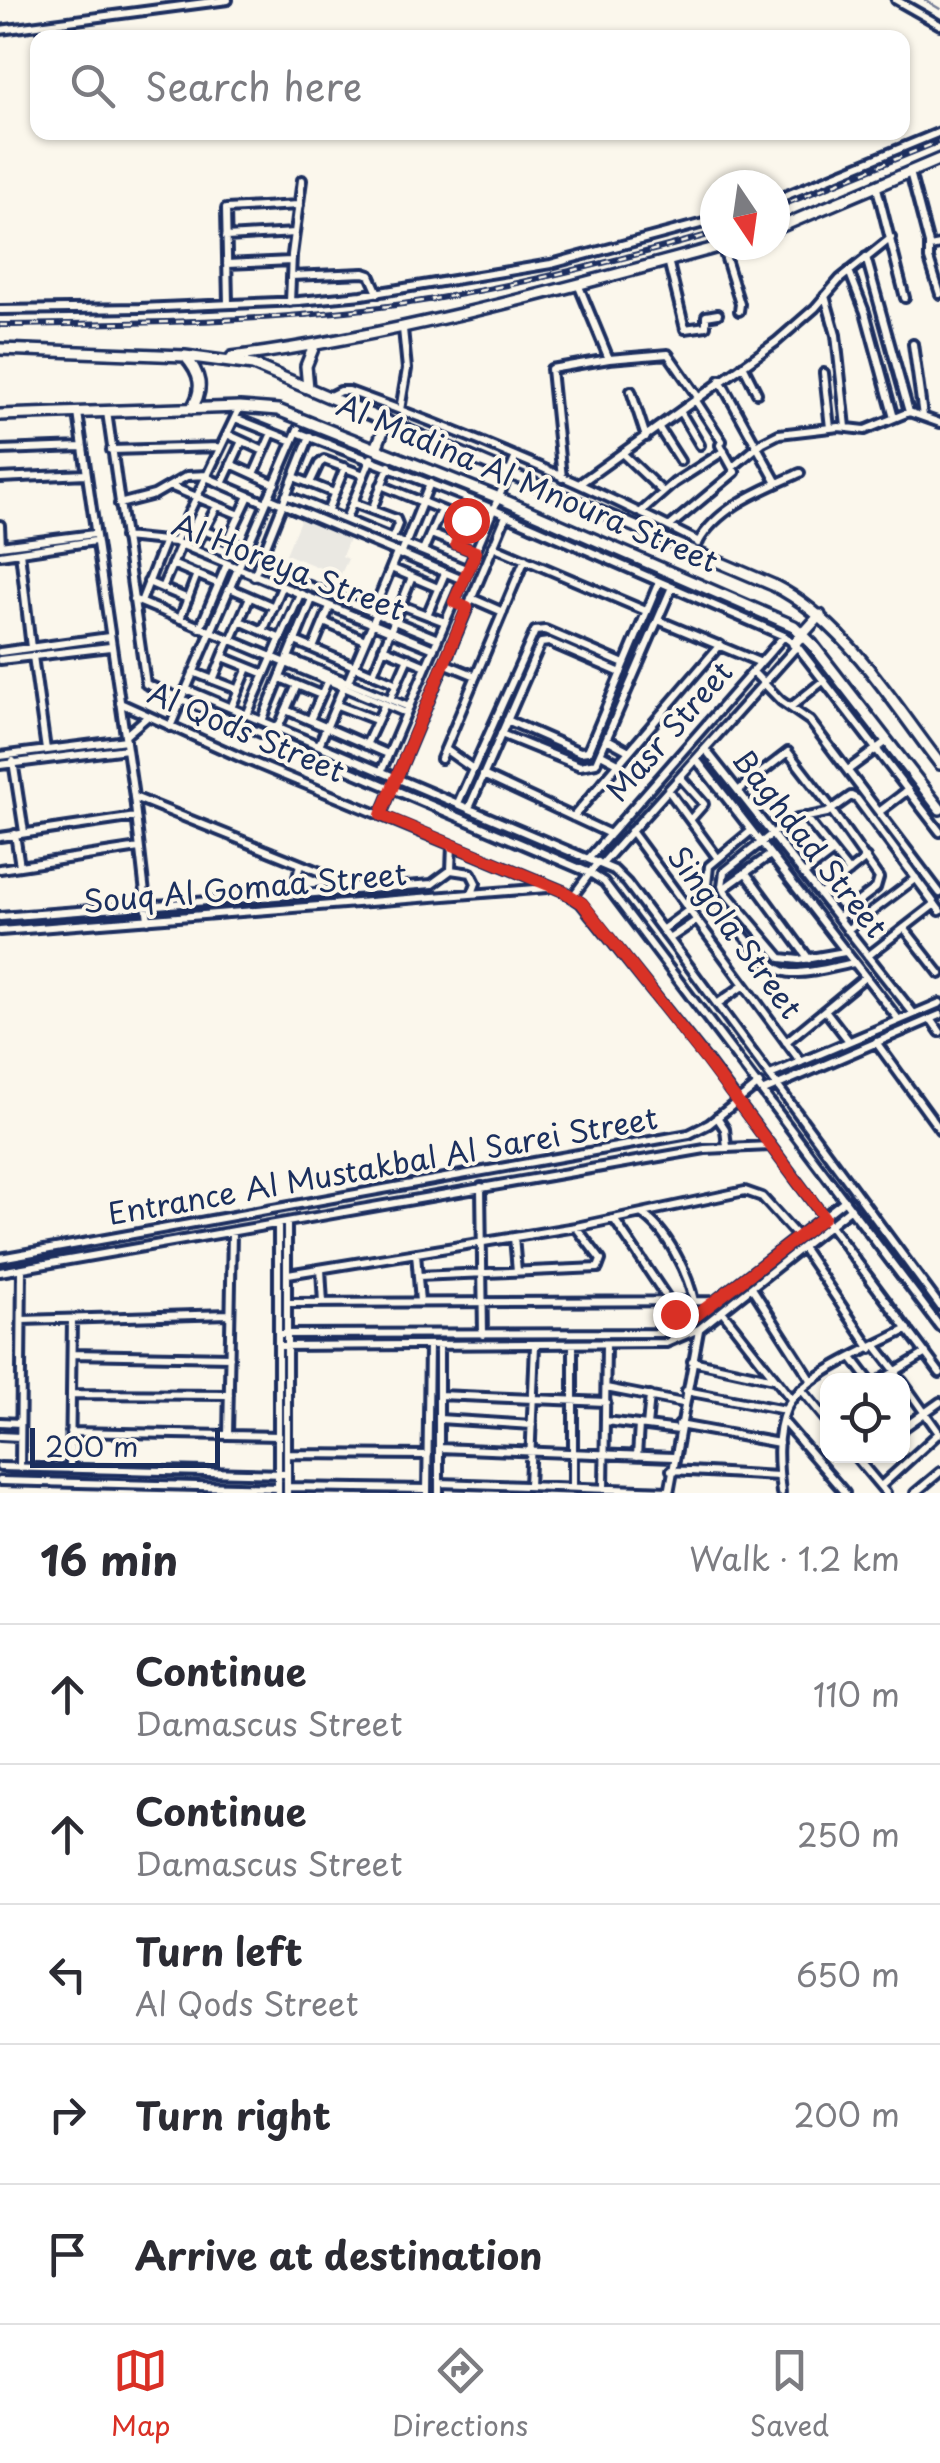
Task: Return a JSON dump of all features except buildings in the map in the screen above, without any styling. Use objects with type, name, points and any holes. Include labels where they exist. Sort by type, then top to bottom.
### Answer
[{"type":"main road","points":[[790,223],[940,159]]},
{"type":"main road","points":[[221,358],[403,329],[700,252]]},
{"type":"main road","points":[[308,388],[306,366],[314,346]]},
{"type":"main road","name":"Al Madina Al Mnoura Street","points":[[0,349],[221,358],[254,364],[773,585],[820,615],[836,631],[940,764]]},
{"type":"main road","points":[[185,356],[200,382],[191,409]]},
{"type":"main road","name":"Al Madina Al Mnoura Street","points":[[0,415],[278,410],[376,446],[784,620],[804,634],[939,807]]},
{"type":"main road","points":[[376,446],[387,420]]},
{"type":"main road","points":[[439,442],[445,428]]},
{"type":"main road","points":[[388,465],[391,453]]},
{"type":"main road","points":[[672,572],[683,549]]},
{"type":"main road","points":[[619,565],[626,552]]},
{"type":"main road","points":[[695,597],[701,584]]},
{"type":"main road","points":[[796,645],[820,615]]},
{"type":"street","points":[[0,30],[228,0]]},
{"type":"street","points":[[896,0],[940,25]]},
{"type":"street","points":[[790,194],[940,132]]},
{"type":"street","points":[[910,172],[940,294]]},
{"type":"street","points":[[290,302],[302,180]]},
{"type":"street","points":[[877,188],[904,298]]},
{"type":"street","points":[[228,304],[226,209],[299,204]]},
{"type":"street","points":[[0,310],[290,302],[378,292],[551,264],[700,224]]},
{"type":"street","points":[[226,237],[295,233]]},
{"type":"street","points":[[578,484],[785,335],[849,271],[890,238]]},
{"type":"street","points":[[930,248],[940,245]]},
{"type":"street","points":[[866,257],[909,412]]},
{"type":"street","points":[[668,260],[685,329],[707,326],[706,316],[718,314]]},
{"type":"street","points":[[728,260],[739,310]]},
{"type":"street","points":[[227,264],[292,262]]},
{"type":"street","points":[[849,271],[894,418]]},
{"type":"street","points":[[291,276],[364,273],[370,275],[378,292]]},
{"type":"street","points":[[578,284],[608,359]]},
{"type":"street","points":[[825,296],[836,334],[846,427]]},
{"type":"street","points":[[400,410],[407,369],[403,329]]},
{"type":"street","points":[[913,344],[923,416]]},
{"type":"street","points":[[562,478],[550,370],[608,359],[668,354],[722,441],[734,473],[669,527]]},
{"type":"street","points":[[742,365],[757,393]]},
{"type":"street","points":[[824,372],[830,428]]},
{"type":"street","points":[[720,380],[777,483]]},
{"type":"street","points":[[328,397],[340,390],[348,391],[400,410],[578,484],[698,542]]},
{"type":"street","points":[[630,391],[646,438]]},
{"type":"street","points":[[162,588],[197,497],[240,408]]},
{"type":"street","points":[[107,412],[118,504],[136,600]]},
{"type":"street","points":[[733,468],[758,446],[785,432],[846,427],[865,430],[909,412],[940,423]]},
{"type":"street","points":[[78,413],[148,920]]},
{"type":"street","points":[[681,413],[700,445]]},
{"type":"street","points":[[235,418],[293,441]]},
{"type":"street","points":[[170,727],[303,418]]},
{"type":"street","points":[[660,428],[680,460]]},
{"type":"street","points":[[254,474],[272,432]]},
{"type":"street","points":[[297,432],[474,501],[784,636],[824,680],[940,832]]},
{"type":"street","points":[[228,434],[264,451]]},
{"type":"street","points":[[254,576],[310,436]]},
{"type":"street","points":[[222,484],[242,441]]},
{"type":"street","points":[[0,450],[82,447]]},
{"type":"street","points":[[112,450],[221,447]]},
{"type":"street","points":[[641,512],[662,492],[724,451]]},
{"type":"street","points":[[623,454],[662,492]]},
{"type":"street","points":[[346,520],[371,458]]},
{"type":"street","points":[[381,772],[515,459]]},
{"type":"street","points":[[310,484],[322,460],[364,475]]},
{"type":"street","points":[[232,464],[275,484]]},
{"type":"street","points":[[372,510],[388,465]]},
{"type":"street","points":[[327,512],[345,468]]},
{"type":"street","points":[[695,554],[707,530],[732,508],[800,472]]},
{"type":"street","points":[[0,478],[86,474]]},
{"type":"street","points":[[118,504],[154,495],[187,476],[207,476],[464,580]]},
{"type":"street","points":[[294,477],[334,494]]},
{"type":"street","points":[[319,745],[430,483]]},
{"type":"street","points":[[170,486],[240,515]]},
{"type":"street","points":[[382,486],[466,520]]},
{"type":"street","points":[[286,495],[468,570]]},
{"type":"street","points":[[228,540],[249,496]]},
{"type":"street","points":[[456,544],[474,501]]},
{"type":"street","points":[[352,502],[398,521],[392,538]]},
{"type":"street","points":[[194,549],[217,506]]},
{"type":"street","points":[[423,551],[442,510]]},
{"type":"street","points":[[381,815],[506,516]]},
{"type":"street","points":[[0,525],[3,549]]},
{"type":"street","points":[[364,539],[368,529]]},
{"type":"street","points":[[204,530],[247,548]]},
{"type":"street","points":[[431,534],[476,552]]},
{"type":"street","name":"Al Horeya Street","points":[[124,537],[178,543],[434,649]]},
{"type":"street","points":[[3,549],[95,538]]},
{"type":"street","points":[[3,549],[20,552],[95,538]]},
{"type":"street","points":[[136,600],[165,540]]},
{"type":"street","points":[[494,546],[646,611]]},
{"type":"street","points":[[20,552],[46,750]]},
{"type":"street","points":[[441,759],[525,559]]},
{"type":"street","points":[[172,564],[219,584]]},
{"type":"street","points":[[200,628],[227,564]]},
{"type":"street","name":"Al Horeya Street","points":[[258,564],[438,639]]},
{"type":"street","points":[[391,568],[438,588]]},
{"type":"street","points":[[427,615],[445,572]]},
{"type":"street","points":[[180,619],[197,574]]},
{"type":"street","points":[[372,674],[412,577]]},
{"type":"street","points":[[148,582],[188,599]]},
{"type":"street","points":[[507,720],[582,753],[590,749],[659,582]]},
{"type":"street","points":[[263,631],[282,587]]},
{"type":"street","points":[[230,588],[274,606]]},
{"type":"street","points":[[501,734],[580,766],[591,766],[608,739],[672,588]]},
{"type":"street","points":[[248,714],[300,594]]},
{"type":"street","points":[[213,680],[250,597]]},
{"type":"street","points":[[471,598],[503,612]]},
{"type":"street","points":[[313,648],[324,622],[342,599]]},
{"type":"street","points":[[136,600],[272,659],[287,661],[408,710]]},
{"type":"street","name":"Al Qods Street","points":[[136,600],[145,682],[590,872],[616,894],[940,1327]]},
{"type":"street","points":[[252,729],[280,678],[312,600]]},
{"type":"street","points":[[454,602],[467,608]]},
{"type":"street","points":[[400,604],[445,622]]},
{"type":"street","points":[[643,620],[761,663]]},
{"type":"street","points":[[240,621],[280,639]]},
{"type":"street","points":[[324,622],[365,640]]},
{"type":"street","points":[[458,803],[535,632],[545,630],[623,668]]},
{"type":"street","name":"Masr Street","points":[[596,861],[610,834],[784,636]]},
{"type":"street","points":[[295,641],[397,684]]},
{"type":"street","points":[[0,660],[109,642]]},
{"type":"street","points":[[469,808],[544,642],[623,668]]},
{"type":"street","points":[[573,816],[720,645]]},
{"type":"street","name":"Masr Street","points":[[596,861],[631,832],[796,645]]},
{"type":"street","points":[[383,648],[426,666]]},
{"type":"street","points":[[0,652],[32,652]]},
{"type":"street","points":[[223,656],[265,674]]},
{"type":"street","points":[[365,765],[376,720],[408,658]]},
{"type":"street","points":[[287,661],[327,682],[345,685]]},
{"type":"street","points":[[444,663],[476,676]]},
{"type":"street","points":[[231,708],[248,667]]},
{"type":"street","points":[[193,672],[239,690]]},
{"type":"street","points":[[753,672],[781,701],[810,721],[940,892]]},
{"type":"street","points":[[280,678],[321,696]]},
{"type":"street","points":[[792,706],[824,680]]},
{"type":"street","points":[[310,720],[327,682]]},
{"type":"street","points":[[616,685],[628,690]]},
{"type":"street","points":[[278,728],[297,686]]},
{"type":"street","points":[[186,689],[596,861],[627,883],[940,1306]]},
{"type":"street","name":"Al Qods Street","points":[[120,703],[573,896],[589,911],[737,1101],[940,1372]]},
{"type":"street","points":[[337,705],[376,720]]},
{"type":"street","points":[[286,710],[388,754]]},
{"type":"street","points":[[0,756],[13,759],[126,742],[148,716]]},
{"type":"street","points":[[600,723],[612,728]]},
{"type":"street","points":[[608,739],[629,751]]},
{"type":"street","points":[[848,770],[887,741]]},
{"type":"street","name":"Baghdad Street","points":[[705,748],[914,1014]]},
{"type":"street","points":[[0,765],[46,750],[87,749]]},
{"type":"street","points":[[445,749],[473,769]]},
{"type":"street","points":[[738,790],[788,752],[878,875],[878,886],[838,918]]},
{"type":"street","points":[[601,754],[618,763]]},
{"type":"street","points":[[13,759],[24,833]]},
{"type":"street","name":"Baghdad Street","points":[[696,760],[865,977],[897,1021],[900,1032]]},
{"type":"street","points":[[483,775],[610,834]]},
{"type":"street","points":[[680,776],[704,804],[690,820]]},
{"type":"street","points":[[668,790],[716,857]]},
{"type":"street","points":[[880,812],[908,790]]},
{"type":"street","points":[[134,797],[363,889]]},
{"type":"street","points":[[780,958],[724,889],[722,879],[728,867],[772,833],[805,816],[831,810],[847,797],[858,800],[938,907],[868,956]]},
{"type":"street","points":[[805,816],[849,872]]},
{"type":"street","points":[[0,836],[136,817]]},
{"type":"street","points":[[751,831],[716,857],[707,872],[710,891],[773,968],[796,973],[854,963]]},
{"type":"street","name":"Singola Street","points":[[631,832],[801,1062]]},
{"type":"street","points":[[15,834],[20,866]]},
{"type":"street","name":"Souq Al Gomaa Street","points":[[0,918],[432,884],[451,870],[452,845]]},
{"type":"street","points":[[0,869],[140,848]]},
{"type":"street","points":[[804,874],[833,852]]},
{"type":"street","points":[[724,889],[770,855]]},
{"type":"street","points":[[820,895],[866,858]]},
{"type":"street","points":[[573,896],[596,861]]},
{"type":"street","points":[[294,894],[300,864]]},
{"type":"street","points":[[451,870],[473,876],[476,883],[472,892]]},
{"type":"street","points":[[746,873],[809,958]]},
{"type":"street","points":[[932,882],[940,876]]},
{"type":"street","points":[[848,930],[916,878]]},
{"type":"street","points":[[616,894],[627,883]]},
{"type":"street","name":"Souq Al Gomaa Street","points":[[0,931],[553,887]]},
{"type":"street","points":[[818,917],[830,908]]},
{"type":"street","points":[[662,930],[690,910]]},
{"type":"street","points":[[670,939],[696,920]]},
{"type":"street","points":[[904,928],[940,974]]},
{"type":"street","points":[[780,958],[845,952]]},
{"type":"street","points":[[773,968],[780,958]]},
{"type":"street","points":[[680,980],[692,970]]},
{"type":"street","points":[[786,1042],[865,977]]},
{"type":"street","points":[[718,1004],[744,985]]},
{"type":"street","points":[[770,1074],[940,1003]]},
{"type":"street","points":[[825,1010],[849,1041]]},
{"type":"street","name":"Entrance Al Mustakbal Al Sarei Street","points":[[0,1258],[678,1137],[699,1130],[761,1088],[940,1015]]},
{"type":"street","points":[[931,1019],[940,1032]]},
{"type":"street","points":[[876,1042],[940,1130]]},
{"type":"street","points":[[789,1125],[800,1116]]},
{"type":"street","points":[[718,1117],[727,1135],[727,1147]]},
{"type":"street","name":"Entrance Al Mustakbal Al Sarei Street","points":[[0,1272],[480,1187],[727,1147],[770,1146]]},
{"type":"street","points":[[480,1187],[482,1335]]},
{"type":"street","points":[[288,1274],[576,1227],[751,1191],[762,1197],[798,1237]]},
{"type":"street","points":[[280,1334],[654,1334],[681,1326],[846,1200]]},
{"type":"street","points":[[280,1346],[655,1345],[699,1329],[851,1208]]},
{"type":"street","points":[[279,1210],[288,1274],[290,1334],[288,1454],[283,1474]]},
{"type":"street","points":[[640,1213],[652,1222],[684,1269],[694,1301]]},
{"type":"street","points":[[614,1219],[668,1301],[686,1336]]},
{"type":"street","points":[[282,1223],[282,1490]]},
{"type":"street","points":[[418,1276],[598,1268],[601,1260],[576,1227]]},
{"type":"street","points":[[228,1434],[232,1232]]},
{"type":"street","points":[[514,1237],[517,1272]]},
{"type":"street","points":[[62,1247],[65,1261]]},
{"type":"street","points":[[802,1247],[874,1348],[896,1372],[926,1353]]},
{"type":"street","points":[[416,1253],[420,1302]]},
{"type":"street","points":[[20,1468],[22,1268]]},
{"type":"street","points":[[321,1269],[323,1303]]},
{"type":"street","points":[[752,1288],[812,1381]]},
{"type":"street","points":[[288,1303],[715,1300]]},
{"type":"street","points":[[722,1311],[792,1399]]},
{"type":"street","points":[[22,1320],[230,1314]]},
{"type":"street","points":[[70,1469],[72,1319]]},
{"type":"street","points":[[439,1483],[669,1492],[699,1329]]},
{"type":"street","points":[[826,1373],[908,1329]]},
{"type":"street","points":[[364,1334],[364,1345]]},
{"type":"street","points":[[597,1335],[597,1345]]},
{"type":"street","points":[[434,1345],[439,1395],[439,1493]]},
{"type":"street","points":[[0,1481],[232,1490],[427,1491],[434,1345]]},
{"type":"street","points":[[529,1486],[535,1345]]},
{"type":"street","points":[[573,1345],[573,1488]]},
{"type":"street","points":[[604,1489],[606,1345]]},
{"type":"street","points":[[72,1354],[230,1357]]},
{"type":"street","points":[[852,1359],[864,1373]]},
{"type":"street","points":[[692,1361],[776,1379]]},
{"type":"street","points":[[781,1493],[779,1443],[785,1410],[800,1389],[820,1376]]},
{"type":"street","points":[[606,1388],[684,1402]]},
{"type":"street","points":[[800,1389],[820,1411]]},
{"type":"street","points":[[864,1463],[884,1490],[938,1436],[939,1430],[910,1391]]},
{"type":"street","points":[[686,1392],[785,1410]]},
{"type":"street","points":[[71,1394],[229,1394]]},
{"type":"street","points":[[439,1395],[606,1402]]},
{"type":"street","points":[[637,1456],[650,1396]]},
{"type":"street","points":[[910,1422],[940,1402]]},
{"type":"street","points":[[439,1419],[532,1425]]},
{"type":"street","points":[[782,1420],[845,1493]]},
{"type":"street","points":[[606,1421],[679,1427],[779,1443]]},
{"type":"street","points":[[0,1422],[20,1422]]},
{"type":"street","points":[[70,1432],[279,1436]]},
{"type":"street","points":[[0,1436],[20,1437]]},
{"type":"street","points":[[439,1448],[673,1457]]},
{"type":"street","points":[[288,1454],[428,1455]]},
{"type":"street","points":[[0,1467],[283,1474]]},
{"type":"street","points":[[671,1470],[779,1476]]},
{"type":"street","points":[[914,1493],[940,1472]]},
{"type":"street","points":[[43,1482],[43,1493]]},
{"type":"shaded area","points":[[301,518],[349,539],[342,556],[348,559],[340,576],[286,554]]},
{"type":"waterway","points":[[925,0],[940,9]]},
{"type":"railway","points":[[790,202],[940,141]]},
{"type":"railway","points":[[0,325],[252,318],[403,304],[560,273],[700,237]]},
{"type":"route","points":[[466,520],[456,544],[476,552],[454,602],[467,608],[381,815],[563,891],[582,903],[824,1217],[689,1321],[681,1326],[675,1314]]}]
